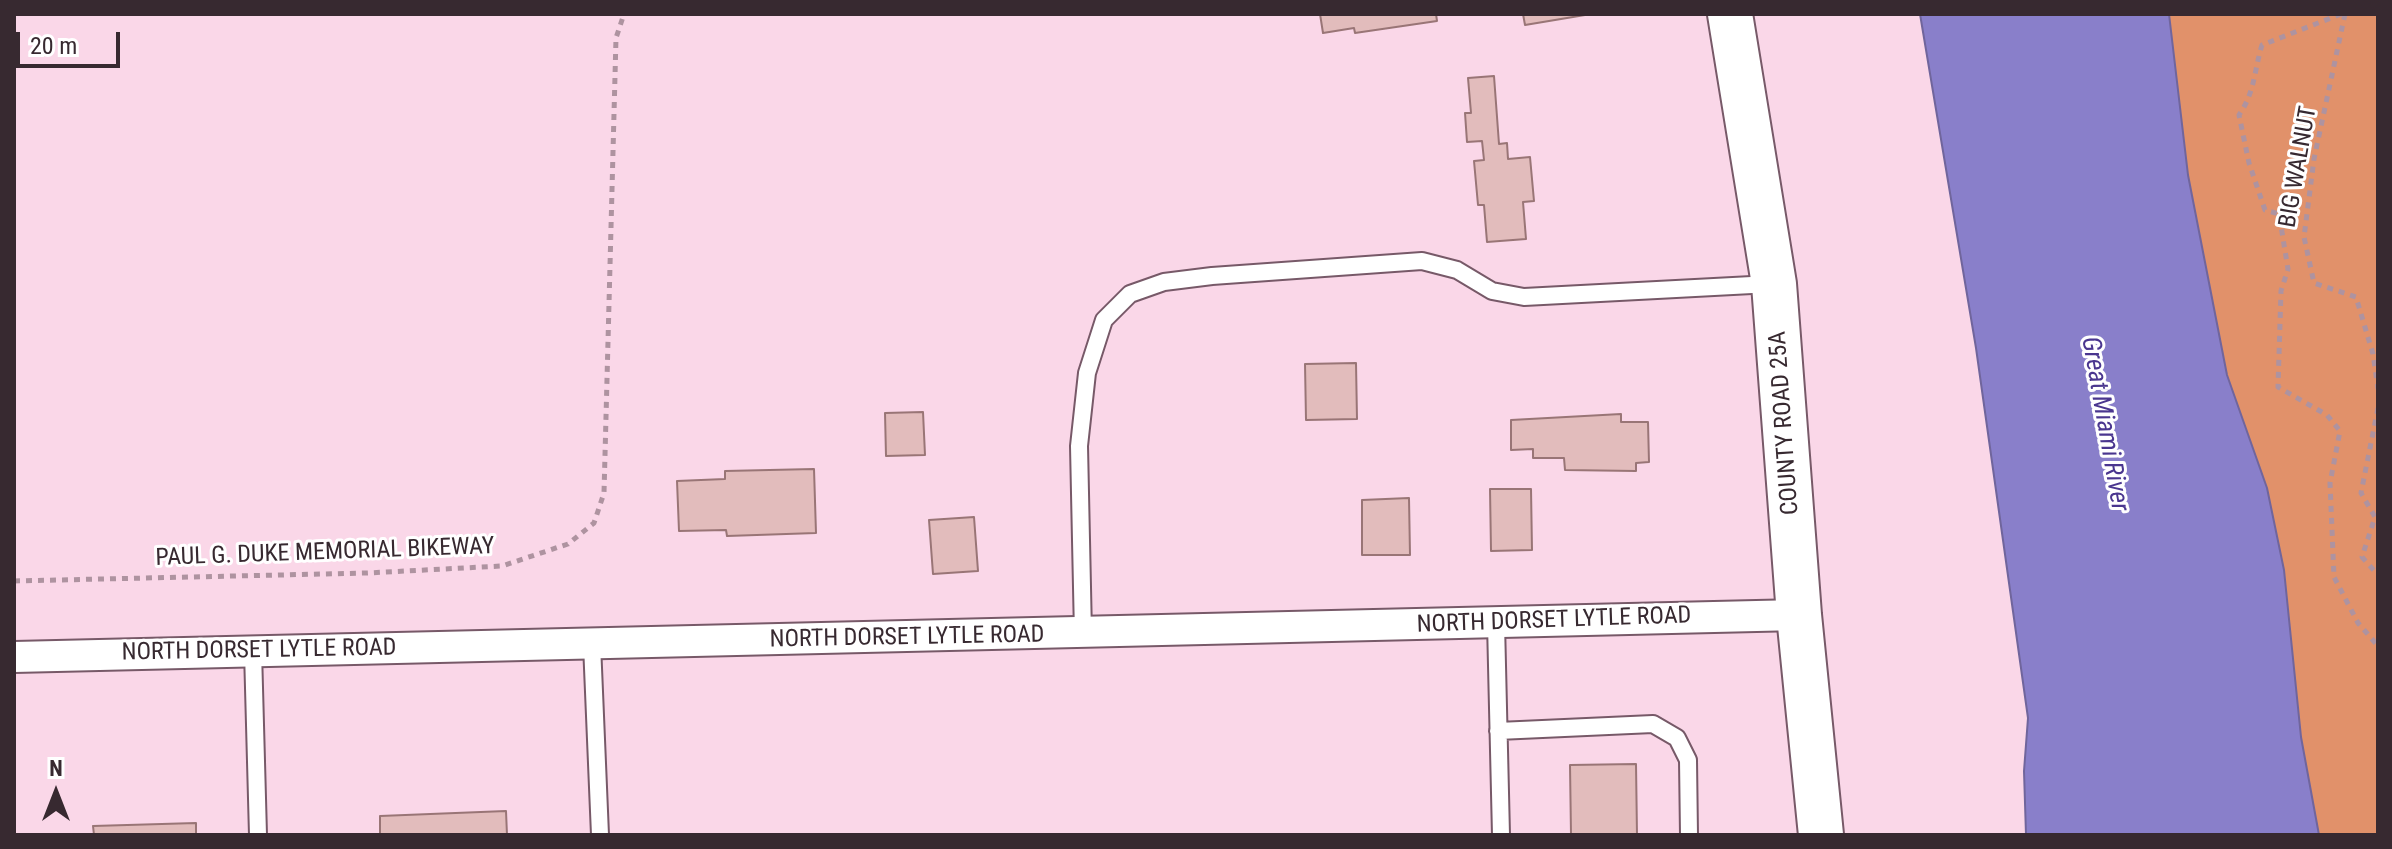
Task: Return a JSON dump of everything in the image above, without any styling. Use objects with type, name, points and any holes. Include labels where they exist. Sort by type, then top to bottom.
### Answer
[{"type":"main road","name":"COUNTY ROAD 25A","points":[[1730,14],[1774,284],[1799,615],[1821,835]]},
{"type":"street","name":"NORTH DORSET LYTLE ROAD","points":[[14,657],[1799,615]]},
{"type":"lane","points":[[1083,634],[1079,446],[1087,373],[1104,320],[1130,294],[1164,282],[1212,276],[1422,261],[1457,270],[1492,291],[1524,297],[1774,284]]},
{"type":"lane","points":[[1496,623],[1501,835]]},
{"type":"lane","points":[[592,644],[600,835]]},
{"type":"lane","points":[[253,651],[258,835]]},
{"type":"lane","points":[[1498,731],[1653,724],[1677,738],[1688,760],[1689,835]]},
{"type":"path","name":"PAUL G. DUKE MEMORIAL BIKEWAY","points":[[14,581],[367,573],[502,566],[568,544],[594,523],[604,493],[616,38],[624,14]]},
{"type":"path","points":[[2343,14],[2262,45],[2255,67],[2255,86],[2239,115],[2249,163],[2265,210],[2279,214],[2288,269],[2281,291],[2278,387],[2327,415],[2340,431],[2330,483],[2334,577],[2358,623],[2378,646]]},
{"type":"path","name":"BIG WALNUT","points":[[2343,14],[2314,159],[2304,237],[2314,283],[2356,297],[2373,354],[2378,389]]},
{"type":"path","points":[[2378,408],[2361,493],[2375,517],[2362,557],[2378,575]]},
{"type":"shaded area","points":[[2169,14],[2378,14],[2378,835],[2319,835],[2301,737],[2267,488],[2227,375],[2188,175]]},
{"type":"water","name":"Great Miami River","points":[[1920,14],[2169,14],[2188,175],[2227,375],[2267,488],[2284,570],[2301,737],[2319,835],[2026,835],[2024,771],[2028,718],[1976,348]]},
{"type":"building","points":[[1320,14],[1436,14],[1437,21],[1355,33],[1354,28],[1323,33]]},
{"type":"building","points":[[1523,14],[1591,14],[1525,25]]},
{"type":"building","points":[[1494,76],[1499,144],[1507,143],[1508,159],[1530,157],[1534,201],[1523,202],[1526,239],[1487,242],[1484,205],[1478,205],[1474,161],[1484,160],[1482,141],[1467,142],[1465,113],[1471,113],[1468,78]]},
{"type":"building","points":[[1356,363],[1357,419],[1306,420],[1305,364]]},
{"type":"building","points":[[923,412],[925,455],[886,456],[885,413]]},
{"type":"building","points":[[1621,414],[1621,422],[1648,422],[1649,462],[1636,463],[1636,471],[1565,470],[1564,458],[1533,458],[1533,449],[1511,450],[1511,420]]},
{"type":"building","points":[[814,469],[816,533],[727,536],[726,530],[679,531],[677,481],[725,479],[725,471]]},
{"type":"building","points":[[1490,489],[1531,489],[1532,550],[1491,551]]},
{"type":"building","points":[[1409,498],[1410,555],[1362,555],[1362,500]]},
{"type":"building","points":[[974,517],[978,571],[933,574],[929,520]]},
{"type":"building","points":[[1636,764],[1637,835],[1571,835],[1570,765]]},
{"type":"building","points":[[506,811],[507,835],[380,835],[380,816]]},
{"type":"building","points":[[196,823],[196,835],[94,835],[93,826]]}]
